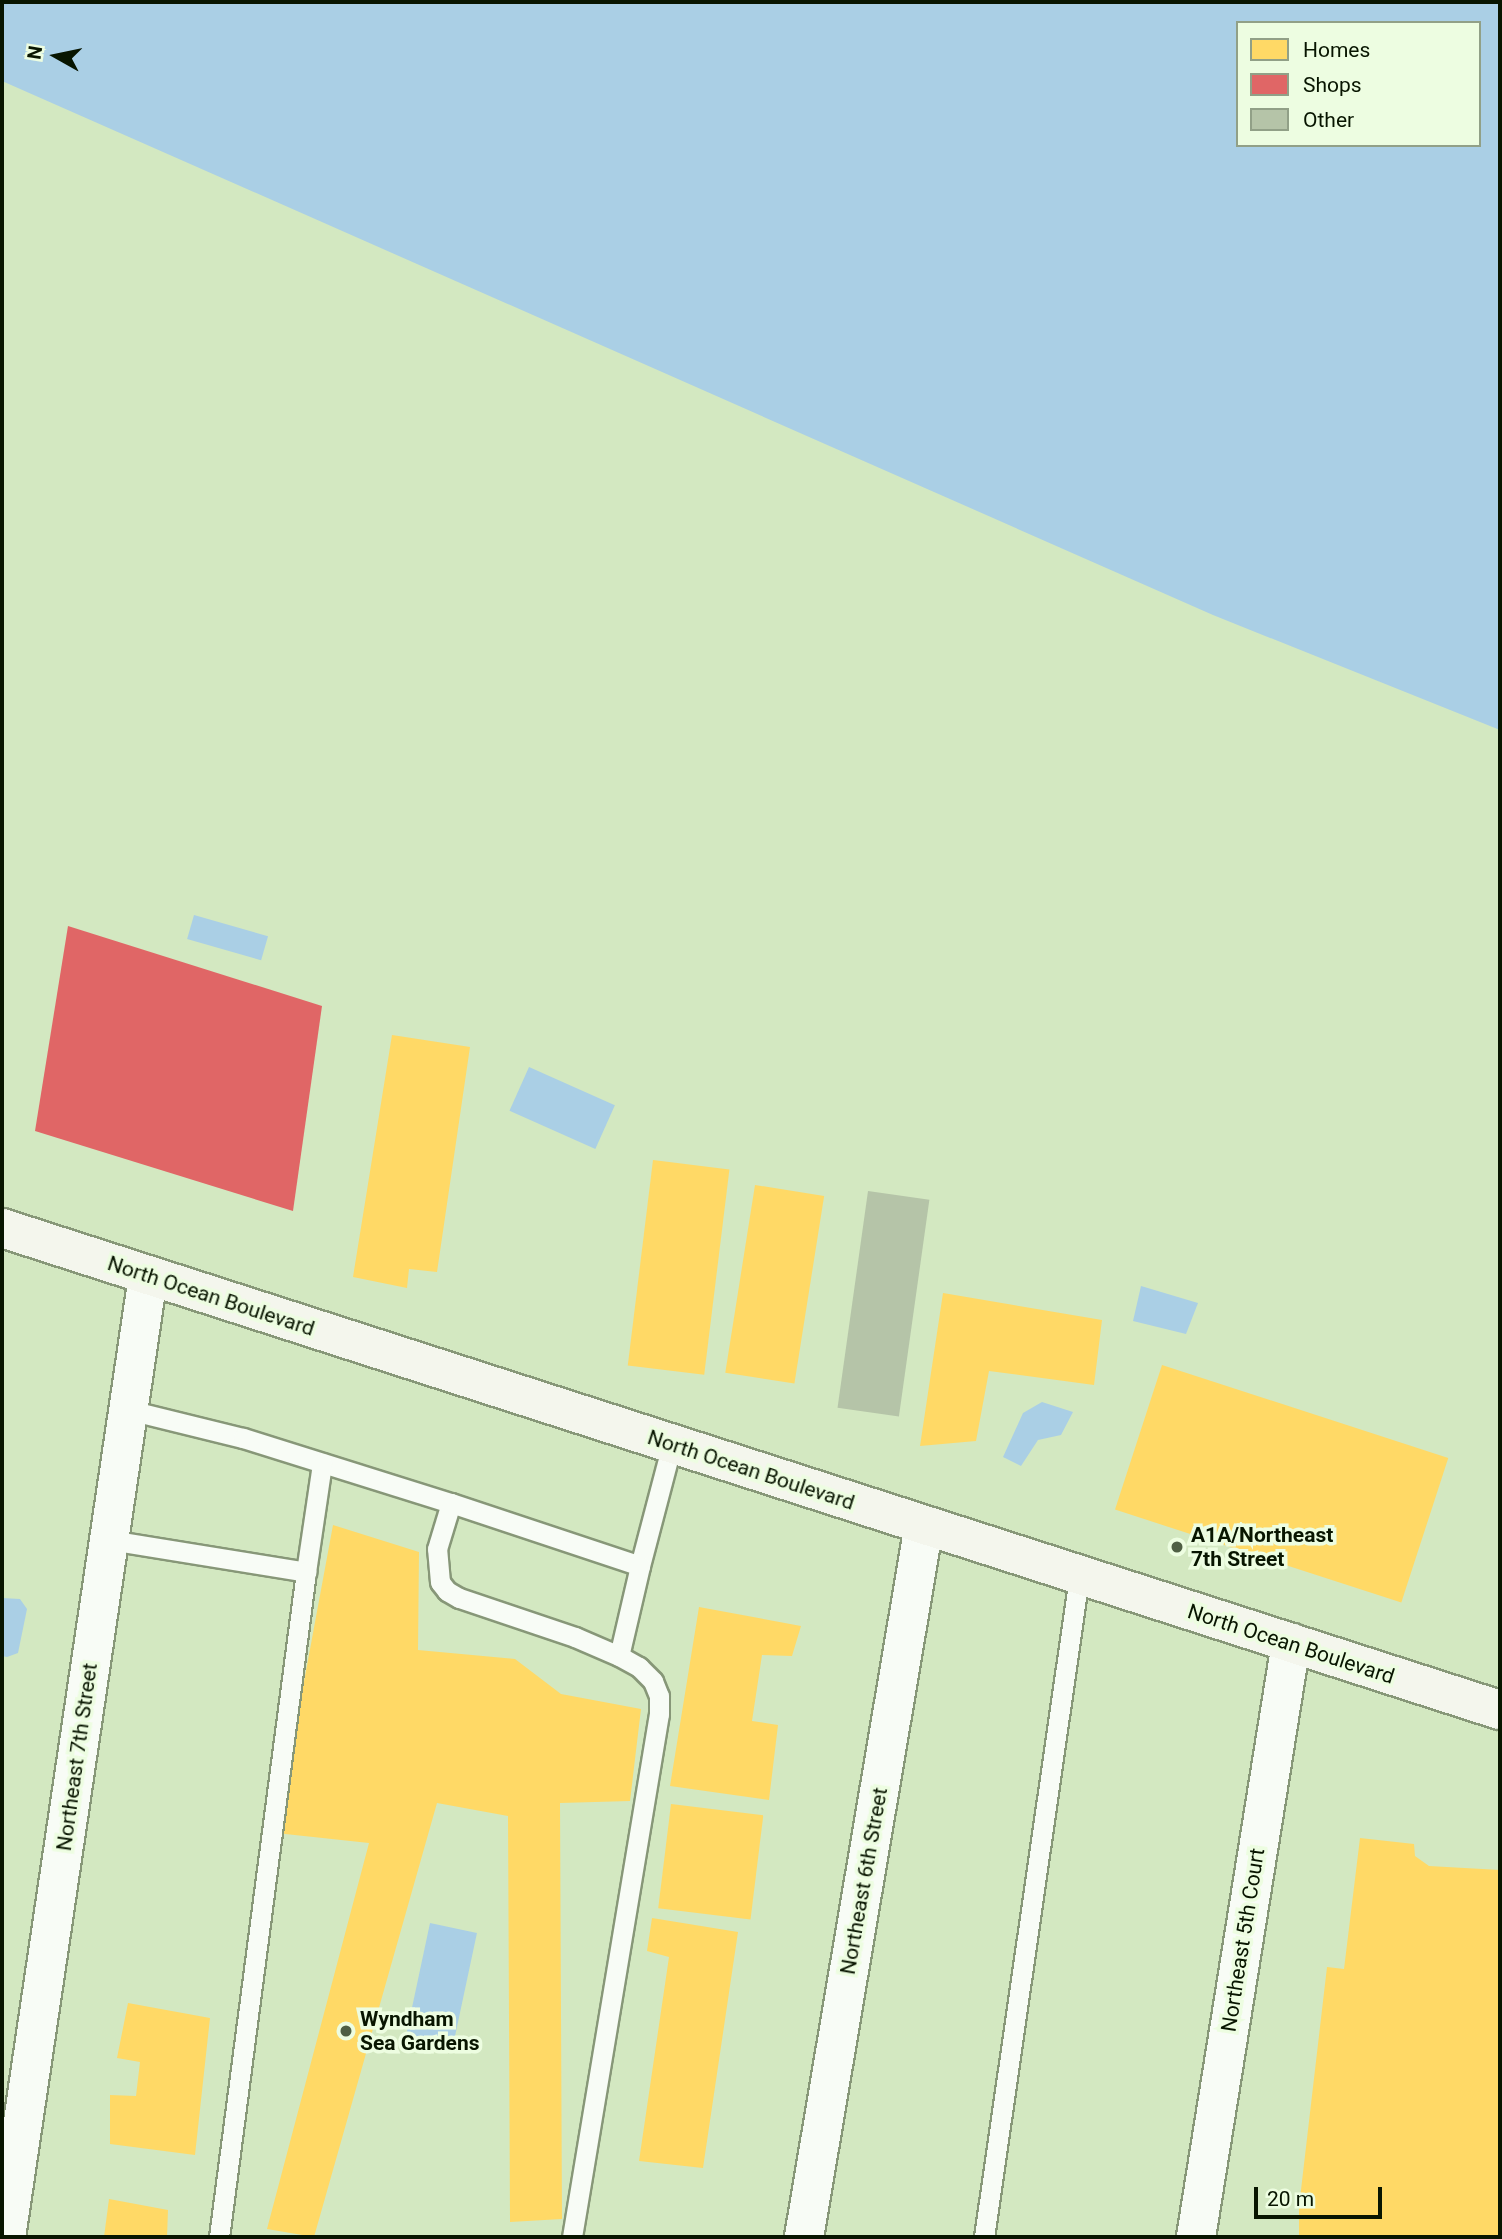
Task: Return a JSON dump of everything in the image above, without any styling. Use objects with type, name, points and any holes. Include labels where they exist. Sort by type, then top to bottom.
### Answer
[{"type":"main road","name":"North Ocean Boulevard","points":[[2,1228],[1079,1577],[1500,1710]]},
{"type":"street","name":"Northeast 7th Street","points":[[6,2237],[148,1276]]},
{"type":"street","name":"Northeast 6th Street","points":[[804,2237],[924,1525]]},
{"type":"street","name":"Northeast 5th Court","points":[[1196,2237],[1291,1643]]},
{"type":"lane","points":[[129,1410],[231,1435],[451,1503],[640,1566]]},
{"type":"lane","points":[[619,1656],[672,1444]]},
{"type":"lane","points":[[219,2237],[322,1463]]},
{"type":"lane","points":[[451,1503],[437,1549],[440,1582],[447,1591],[459,1598],[575,1637],[619,1656],[639,1667],[653,1681],[659,1696],[659,1714],[572,2237]]},
{"type":"lane","points":[[110,1540],[306,1572]]},
{"type":"lane","points":[[984,2237],[1079,1577]]},
{"type":"water","points":[[2,2],[1500,2],[1500,730],[1213,615],[2,81]]},
{"type":"water","points":[[194,915],[268,936],[261,960],[187,939]]},
{"type":"water","points":[[529,1067],[615,1105],[595,1149],[509,1111]]},
{"type":"water","points":[[1141,1286],[1198,1303],[1186,1334],[1133,1321]]},
{"type":"water","points":[[1042,1402],[1073,1412],[1061,1435],[1038,1440],[1021,1466],[1003,1457],[1023,1413]]},
{"type":"water","points":[[2,1598],[20,1599],[27,1609],[18,1653],[7,1657],[2,1656]]},
{"type":"water","points":[[430,1923],[477,1933],[453,2047],[406,2037]]},
{"type":"building: Homes","points":[[392,1035],[470,1047],[437,1272],[409,1269],[407,1288],[353,1277]]},
{"type":"building: Homes","points":[[653,1160],[729,1169],[704,1375],[628,1365]]},
{"type":"building: Homes","points":[[755,1185],[824,1196],[794,1384],[725,1373]]},
{"type":"building: Homes","points":[[943,1293],[1102,1320],[1094,1385],[989,1371],[976,1441],[920,1446]]},
{"type":"building: Homes","points":[[1162,1365],[1448,1458],[1401,1603],[1115,1510]]},
{"type":"building: Homes","name":"Wyndham Sea Gardens","points":[[333,1525],[419,1552],[418,1650],[515,1659],[561,1694],[641,1709],[630,1801],[560,1803],[562,2219],[510,2222],[508,1816],[437,1803],[314,2237],[267,2229],[369,1843],[276,1833]]},
{"type":"building: Homes","points":[[699,1607],[801,1626],[792,1656],[762,1655],[752,1721],[778,1725],[769,1800],[670,1786]]},
{"type":"building: Homes","points":[[671,1804],[763,1815],[751,1920],[658,1908]]},
{"type":"building: Homes","points":[[1360,1838],[1414,1844],[1415,1856],[1429,1866],[1500,1870],[1500,2237],[1299,2237],[1299,2207],[1327,1967],[1344,1969]]},
{"type":"building: Homes","points":[[652,1918],[738,1932],[703,2168],[639,2161],[669,1957],[647,1951]]},
{"type":"building: Homes","points":[[128,2003],[210,2018],[195,2155],[110,2144],[110,2095],[136,2096],[140,2062],[117,2058]]},
{"type":"building: Homes","points":[[109,2199],[168,2210],[167,2237],[104,2237]]},
{"type":"building: Shops","points":[[68,926],[322,1006],[293,1211],[35,1131]]},
{"type":"building: Other","points":[[868,1191],[929,1200],[899,1416],[838,1408]]},
{"type":"place","name":"A1A/Northeast 7th Street","points":[[1177,1547]]},
{"type":"place","name":"Wyndham Sea Gardens","points":[[346,2031]]}]
